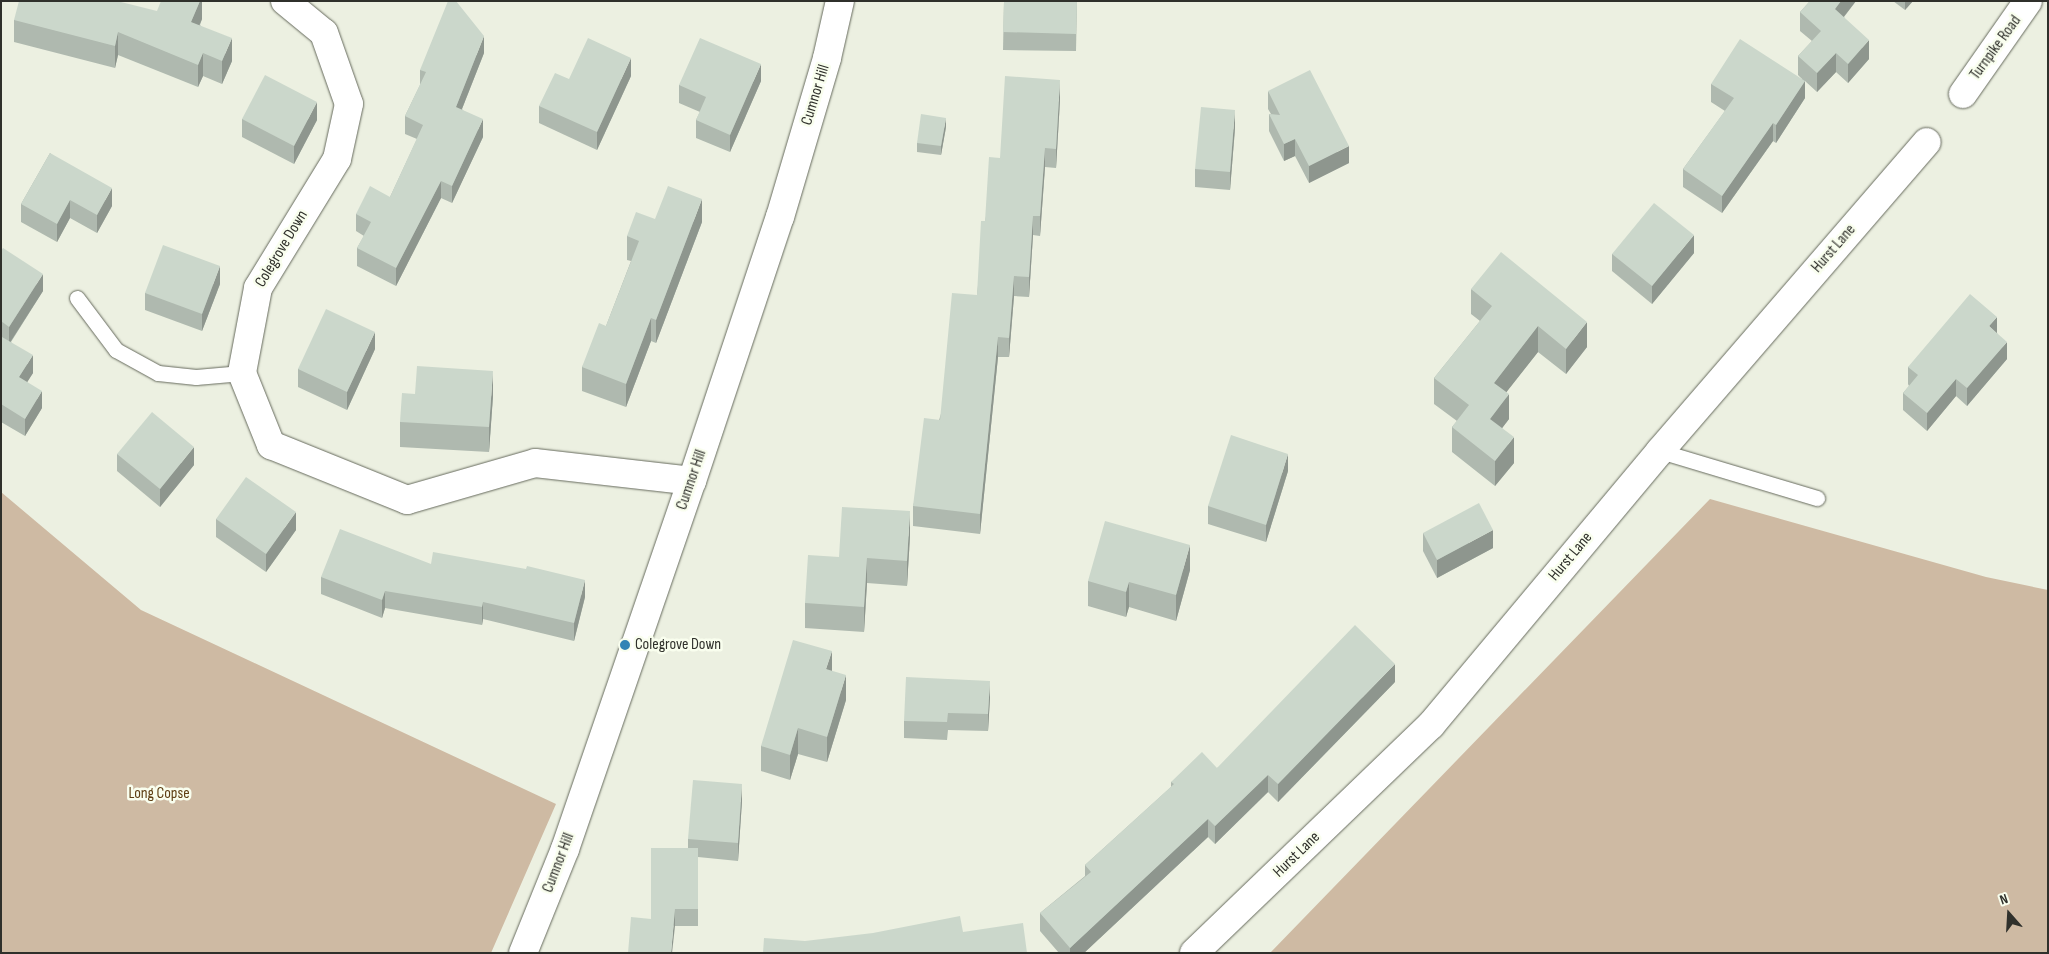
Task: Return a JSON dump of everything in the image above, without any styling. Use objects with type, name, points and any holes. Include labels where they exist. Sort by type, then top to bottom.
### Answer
[{"type":"street","name":"Colegrove Down","points":[[242,373],[258,288],[338,159],[349,104],[324,33],[285,1]]},
{"type":"street","name":"Cumnor Hill","points":[[523,953],[565,849],[692,480],[780,216],[827,58],[840,1]]},
{"type":"street","name":"Turnpike Road","points":[[1963,94],[2028,1]]},
{"type":"street","name":"Hurst Lane","points":[[1194,953],[1431,725],[1660,451],[1927,142]]},
{"type":"street","points":[[242,373],[272,444],[407,500],[534,463],[692,480]]},
{"type":"lane","points":[[77,298],[116,350],[158,373],[196,377],[242,373]]},
{"type":"lane","points":[[1660,451],[1817,498]]},
{"type":"green space","name":"Long Copse","points":[[1,492],[141,610],[556,804],[491,953],[1,953]]},
{"type":"green space","points":[[1710,499],[1986,577],[2048,590],[2048,953],[1270,953]]},
{"type":"building","points":[[19,1],[117,1],[157,11],[161,1],[200,1],[191,22],[232,38],[222,61],[203,53],[198,65],[118,32],[115,46],[14,20]]},
{"type":"building","points":[[448,1],[456,1],[484,36],[456,107],[483,119],[452,186],[441,181],[396,268],[357,248],[371,222],[356,214],[370,186],[390,197],[423,125],[405,116],[426,72],[420,70]]},
{"type":"building","points":[[1077,1],[1076,34],[1003,32],[1004,2]]},
{"type":"building","points":[[1810,1],[1841,1],[1835,9],[1869,40],[1848,64],[1836,53],[1817,73],[1798,56],[1821,31],[1800,12]]},
{"type":"building","points":[[588,38],[631,58],[597,132],[539,106],[555,73],[569,79]]},
{"type":"building","points":[[700,38],[761,64],[730,135],[696,120],[706,97],[679,85]]},
{"type":"building","points":[[1740,39],[1805,81],[1776,125],[1773,123],[1722,196],[1683,169],[1734,98],[1711,84]]},
{"type":"building","points":[[1310,70],[1349,146],[1309,166],[1295,139],[1284,144],[1269,114],[1280,115],[1268,91]]},
{"type":"building","points":[[265,75],[317,102],[294,146],[242,119]]},
{"type":"building","points":[[1005,76],[1060,80],[1056,149],[1045,148],[1040,216],[1033,216],[1029,277],[1014,276],[1009,338],[998,337],[980,514],[913,506],[924,418],[940,420],[952,293],[977,295],[981,221],[985,221],[989,157],[1000,158]]},
{"type":"building","points":[[1201,107],[1235,110],[1230,172],[1195,169]]},
{"type":"building","points":[[921,114],[946,118],[941,146],[917,143]]},
{"type":"building","points":[[50,153],[112,188],[97,215],[70,200],[57,224],[21,204]]},
{"type":"building","points":[[668,186],[702,199],[656,320],[651,318],[626,384],[582,367],[599,323],[606,326],[639,241],[627,236],[636,212],[655,219]]},
{"type":"building","points":[[1654,203],[1694,235],[1652,286],[1612,254]]},
{"type":"building","points":[[163,245],[220,266],[202,314],[145,293]]},
{"type":"building","points":[[3,248],[43,274],[9,327],[1,321],[1,251]]},
{"type":"building","points":[[1501,252],[1587,322],[1566,349],[1538,326],[1494,383],[1509,394],[1490,419],[1514,437],[1495,461],[1452,427],[1469,405],[1434,378],[1492,306],[1471,289]]},
{"type":"building","points":[[1970,294],[1997,317],[1989,326],[2007,342],[1967,388],[1956,379],[1927,413],[1903,393],[1918,375],[1908,367]]},
{"type":"building","points":[[326,309],[375,332],[347,392],[298,369]]},
{"type":"building","points":[[2,337],[33,355],[19,377],[42,391],[25,419],[1,404]]},
{"type":"building","points":[[417,366],[493,371],[489,427],[400,422],[402,393],[415,394]]},
{"type":"building","points":[[152,412],[194,447],[160,489],[117,454]]},
{"type":"building","points":[[1231,435],[1288,454],[1266,525],[1208,506]]},
{"type":"building","points":[[246,477],[296,512],[266,554],[216,519]]},
{"type":"building","points":[[1479,503],[1493,530],[1437,560],[1423,533]]},
{"type":"building","points":[[842,507],[910,511],[907,561],[867,558],[864,607],[805,603],[808,555],[839,557]]},
{"type":"building","points":[[1105,521],[1190,545],[1176,595],[1129,582],[1126,592],[1088,581]]},
{"type":"building","points":[[340,529],[431,564],[433,552],[526,569],[527,566],[585,580],[574,623],[483,602],[482,607],[385,591],[382,600],[321,577]]},
{"type":"building","points":[[1355,625],[1395,664],[1278,784],[1268,775],[1215,826],[1208,819],[1070,948],[1040,913],[1091,872],[1085,865],[1174,784],[1171,782],[1202,752],[1217,768]]},
{"type":"building","points":[[793,640],[832,651],[826,669],[846,675],[827,737],[798,728],[790,755],[761,746]]},
{"type":"building","points":[[906,677],[990,681],[988,714],[948,713],[947,722],[904,721]]},
{"type":"building","points":[[693,780],[742,784],[738,843],[688,839]]},
{"type":"building","points":[[651,848],[698,848],[698,909],[675,909],[671,953],[628,953],[631,917],[651,919]]},
{"type":"building","points":[[960,916],[963,932],[1023,923],[1027,953],[763,953],[764,938],[805,941],[873,933]]},
{"type":"place","name":"Colegrove Down","points":[[625,645]]}]
